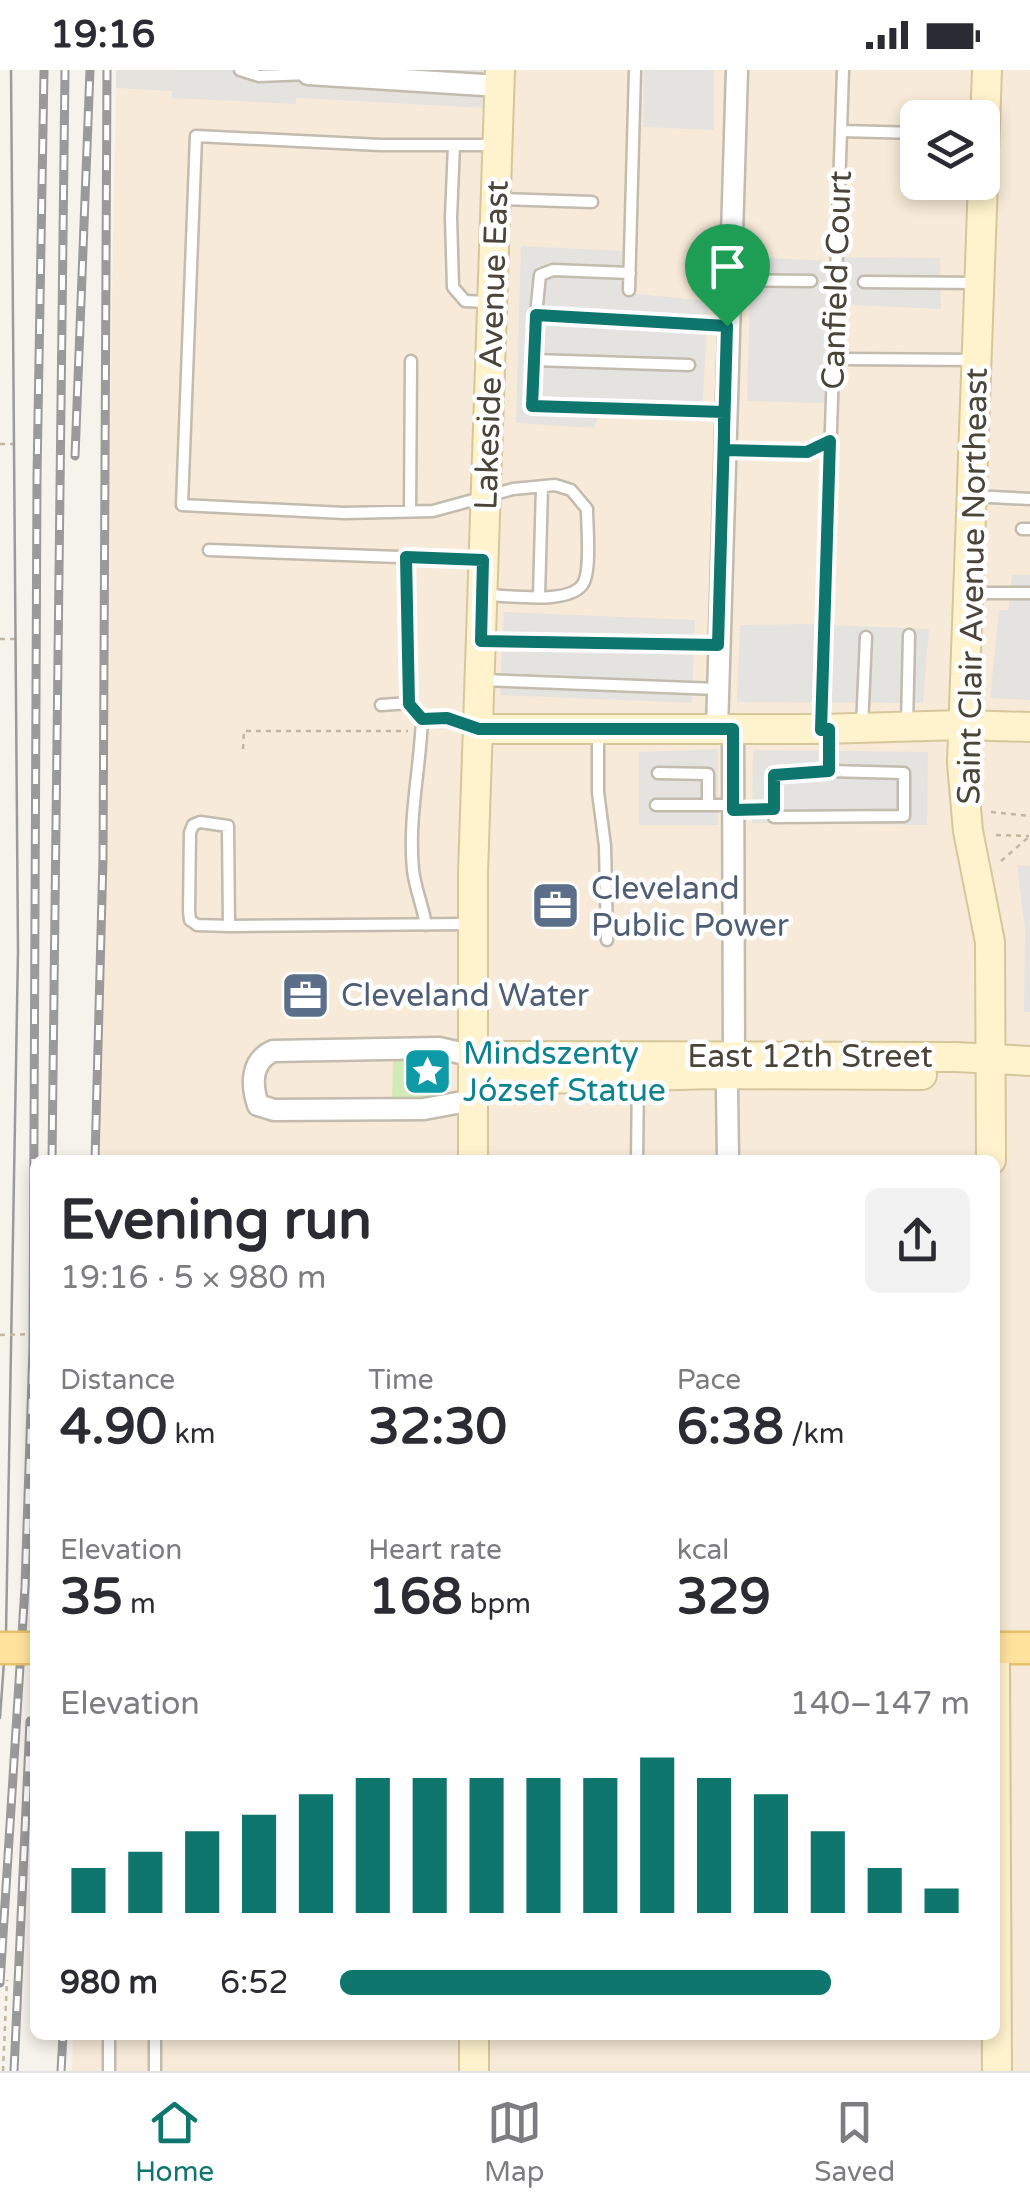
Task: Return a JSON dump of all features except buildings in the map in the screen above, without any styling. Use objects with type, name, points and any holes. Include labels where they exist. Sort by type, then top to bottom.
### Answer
[{"type":"main road","points":[[0,1648],[30,1648]]},
{"type":"main road","points":[[1000,1648],[1030,1648]]},
{"type":"street","points":[[728,1155],[733,808],[718,689],[718,645],[736,70]]},
{"type":"street","name":"Saint Clair Avenue Northeast","points":[[986,100],[987,70]]},
{"type":"street","points":[[308,72],[500,78]]},
{"type":"street","name":"Lakeside Avenue East","points":[[473,1155],[482,594],[500,78]]},
{"type":"street","name":"Saint Clair Avenue Northeast","points":[[982,200],[962,725],[964,796],[990,942],[992,1155]]},
{"type":"street","points":[[479,729],[1030,727]]},
{"type":"street","name":"East 12th Street","points":[[732,1073],[638,1078],[474,1079],[438,1048],[272,1051],[261,1056],[255,1066],[254,1093],[258,1105],[274,1110],[424,1109],[474,1079],[732,1073],[991,1067],[1030,1061]]},
{"type":"street","name":"East 12th Street","points":[[991,1067],[1030,1078]]},
{"type":"street","points":[[474,2040],[474,2071]]},
{"type":"street","points":[[997,2040],[997,2071]]},
{"type":"lane","points":[[240,70],[308,72]]},
{"type":"lane","points":[[629,290],[635,70]]},
{"type":"lane","name":"Canfield Court","points":[[829,771],[825,729],[830,441],[843,70]]},
{"type":"lane","points":[[841,131],[900,133]]},
{"type":"lane","points":[[482,594],[559,597],[578,591],[586,579],[587,509],[571,490],[542,486],[485,496],[444,510],[344,513],[182,505],[196,136],[498,145]]},
{"type":"lane","points":[[454,145],[453,287],[465,301],[492,302]]},
{"type":"lane","points":[[496,198],[592,202]]},
{"type":"lane","points":[[630,273],[553,270],[540,275],[532,406],[724,412]]},
{"type":"lane","points":[[728,280],[811,281]]},
{"type":"lane","points":[[864,282],[979,283]]},
{"type":"lane","points":[[536,315],[727,326]]},
{"type":"lane","points":[[844,359],[976,360]]},
{"type":"lane","points":[[534,360],[689,366]]},
{"type":"lane","points":[[410,511],[412,361]]},
{"type":"lane","points":[[724,450],[807,452],[830,441]]},
{"type":"lane","points":[[540,596],[542,486]]},
{"type":"lane","points":[[971,496],[1030,499]]},
{"type":"lane","points":[[209,550],[483,560]]},
{"type":"lane","points":[[406,557],[409,704],[422,719],[420,763],[412,794],[413,874],[426,925]]},
{"type":"lane","points":[[967,593],[1030,593]]},
{"type":"lane","points":[[907,726],[909,635]]},
{"type":"lane","points":[[862,728],[866,638]]},
{"type":"lane","points":[[481,641],[718,645]]},
{"type":"lane","points":[[480,680],[718,689]]},
{"type":"lane","points":[[381,705],[409,704]]},
{"type":"lane","points":[[422,719],[447,718],[479,729]]},
{"type":"lane","points":[[598,729],[607,940]]},
{"type":"lane","points":[[829,771],[904,773],[904,816],[774,817],[774,775],[829,771]]},
{"type":"lane","points":[[658,773],[708,774],[708,805]]},
{"type":"lane","points":[[656,805],[774,809]]},
{"type":"lane","points":[[229,926],[228,826],[200,822],[193,825],[190,833],[190,920],[197,925],[229,926],[474,924]]},
{"type":"lane","points":[[636,1155],[638,1078]]},
{"type":"lane","points":[[109,2040],[109,2071]]},
{"type":"lane","points":[[155,2040],[155,2071]]},
{"type":"path","points":[[0,444],[17,444]]},
{"type":"path","points":[[0,639],[19,639]]},
{"type":"path","points":[[243,749],[244,731],[415,731]]},
{"type":"path","points":[[991,812],[1030,816]]},
{"type":"path","points":[[996,835],[1030,836]]},
{"type":"path","points":[[1001,861],[1030,836]]},
{"type":"path","points":[[0,1334],[30,1334]]},
{"type":"path","points":[[3,2071],[7,1980]]},
{"type":"shaded area","points":[[116,70],[500,70],[499,109],[116,88]]},
{"type":"shaded area","points":[[171,70],[297,70],[296,104],[172,98]]},
{"type":"shaded area","points":[[500,70],[1030,70],[1030,2071],[72,2071],[73,2040],[1000,2040],[1000,1155],[96,1155],[116,88],[498,109]]},
{"type":"shaded area","points":[[644,70],[714,70],[714,130],[643,127]]},
{"type":"shaded area","points":[[521,246],[626,251],[628,293],[708,301],[702,414],[600,410],[594,428],[516,423]]},
{"type":"shaded area","points":[[751,257],[829,261],[825,403],[747,401]]},
{"type":"shaded area","points":[[837,257],[940,258],[941,309],[835,304]]},
{"type":"shaded area","points":[[1012,575],[1030,575],[1030,700],[990,698],[999,610],[1008,610]]},
{"type":"shaded area","points":[[504,612],[695,620],[692,703],[500,695]]},
{"type":"shaded area","points":[[740,625],[929,629],[923,703],[737,702]]},
{"type":"shaded area","points":[[718,749],[718,825],[639,825],[639,752]]},
{"type":"shaded area","points":[[753,750],[928,752],[927,825],[752,823]]},
{"type":"shaded area","points":[[1017,865],[1030,866],[1030,1012],[1024,1012],[1025,929]]},
{"type":"green space","points":[[393,1055],[436,1056],[435,1104],[392,1103]]},
{"type":"tram line","points":[[0,1718],[6,1633],[18,951],[11,70]]},
{"type":"railway","points":[[34,1155],[37,476],[44,70]]},
{"type":"railway","points":[[52,1155],[65,70]]},
{"type":"railway","points":[[75,456],[90,70]]},
{"type":"railway","points":[[95,1155],[103,858],[107,70]]},
{"type":"railway","points":[[0,1983],[25,1587],[30,1438]]},
{"type":"railway","points":[[14,2071],[30,1721]]},
{"type":"railway","points":[[61,2071],[63,2040]]},
{"type":"place","name":"Cleveland Public Power","points":[[556,906]]},
{"type":"place","name":"Cleveland Water","points":[[306,995]]},
{"type":"place","name":"Mindszenty József Statue","points":[[428,1071]]},
{"type":"route","points":[[727,326],[536,315],[532,406],[724,412],[724,450],[807,452],[830,441],[821,730],[829,729],[829,771],[774,775],[774,809],[733,810],[733,729],[479,729],[447,718],[422,719],[409,704],[406,557],[483,560],[481,641],[718,645],[724,450],[727,326]]}]
